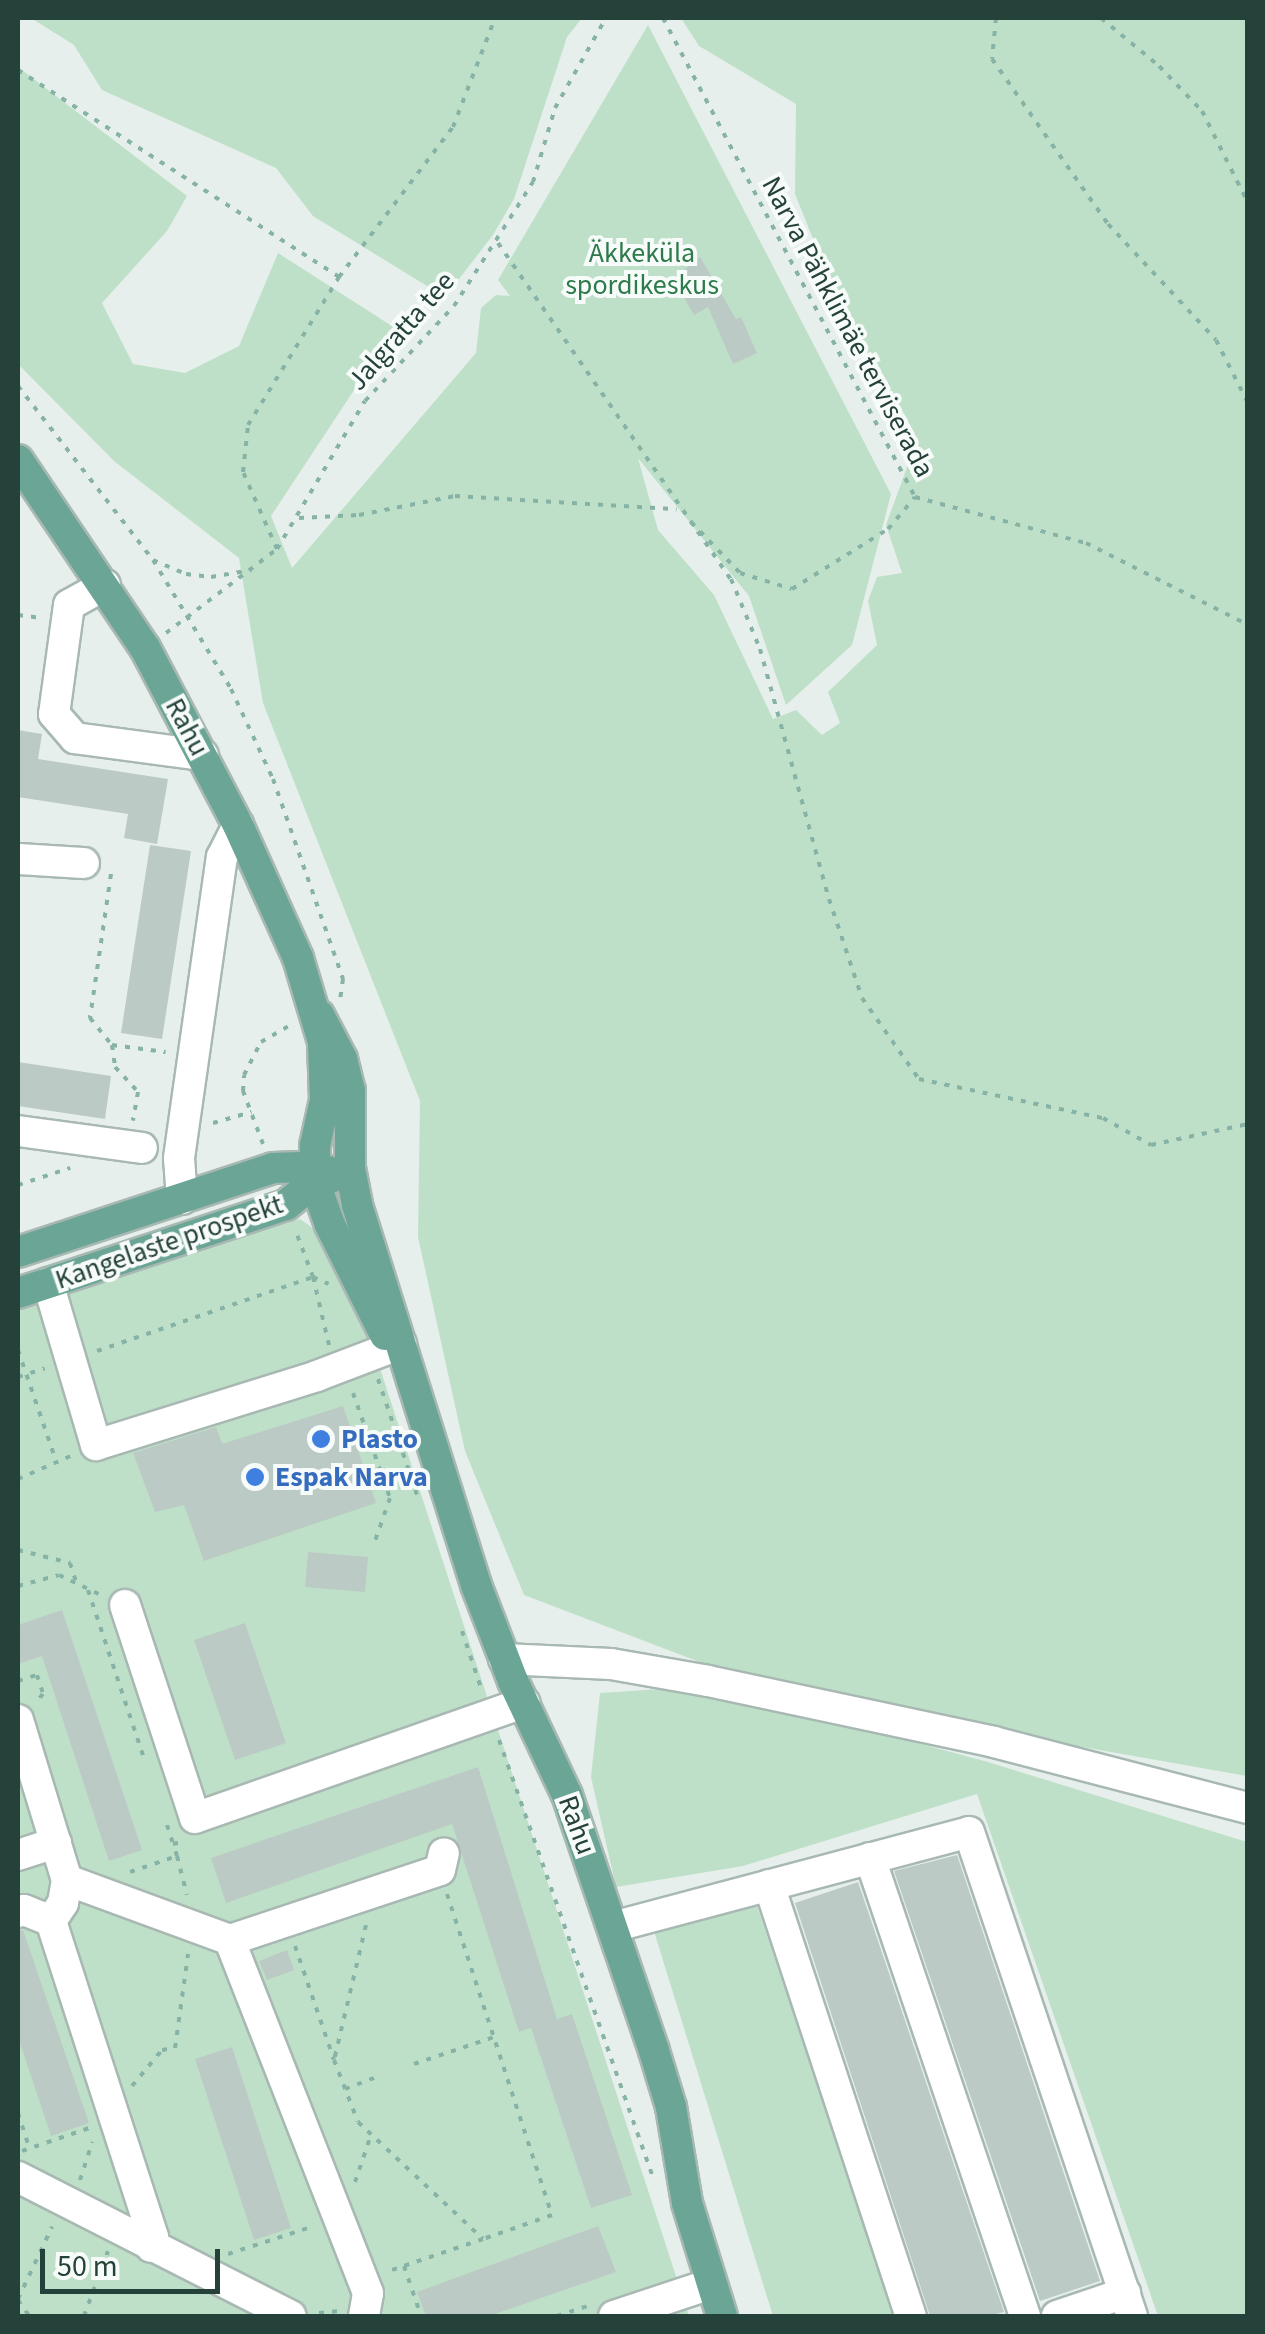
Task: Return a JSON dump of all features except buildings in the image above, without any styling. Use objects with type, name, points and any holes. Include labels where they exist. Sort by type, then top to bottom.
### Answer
[{"type":"main road","name":"Rahu","points":[[18,460],[105,585],[202,755],[238,825],[319,1016],[342,1059],[354,1116],[350,1168],[357,1204],[504,1660],[568,1795],[613,1928],[671,2107],[687,2203],[722,2316]]},
{"type":"main road","name":"Rahu","points":[[319,1016],[324,1081],[318,1176],[330,1224],[376,1323],[384,1335],[402,1344]]},
{"type":"main road","points":[[273,1168],[305,1130],[324,1081]]},
{"type":"main road","name":"Kangelaste prospekt","points":[[18,1293],[286,1204],[318,1176],[351,1136]]},
{"type":"main road","points":[[273,1168],[318,1176],[346,1189],[357,1204]]},
{"type":"main road","name":"Kangelaste prospekt","points":[[18,1252],[273,1168]]},
{"type":"main road","points":[[286,1204],[308,1210],[330,1224]]},
{"type":"street","points":[[105,585],[69,605],[54,714],[75,738],[202,755]]},
{"type":"street","points":[[182,1199],[182,1132],[222,857],[238,825]]},
{"type":"street","points":[[18,860],[98,866]]},
{"type":"street","points":[[18,1131],[136,1147]]},
{"type":"street","points":[[48,1283],[96,1446],[402,1344]]},
{"type":"street","points":[[125,1606],[195,1818],[524,1703]]},
{"type":"street","points":[[504,1660],[611,1664],[708,1681],[994,1742],[1248,1808]]},
{"type":"street","points":[[24,1716],[26,1775],[56,1843],[67,1880],[63,1903],[51,1921]]},
{"type":"street","points":[[613,1928],[969,1832],[1128,2305],[1056,2316]]},
{"type":"street","points":[[18,1855],[56,1843]]},
{"type":"street","points":[[870,1858],[1025,2316]]},
{"type":"street","points":[[67,1880],[98,1888],[230,1940],[442,1861]]},
{"type":"street","points":[[769,1885],[911,2316]]},
{"type":"street","points":[[18,1912],[24,1910],[51,1921],[153,2236],[151,2247]]},
{"type":"street","points":[[230,1940],[368,2293],[356,2310]]},
{"type":"street","points":[[18,2177],[151,2247],[298,2311]]},
{"type":"street","points":[[614,2316],[711,2284]]},
{"type":"path","points":[[277,549],[243,472],[248,425],[339,278],[453,127],[495,18]]},
{"type":"path","name":"Jalgratta tee","points":[[144,648],[277,549],[299,518],[365,401],[454,306],[498,243],[534,182],[555,108],[606,18]]},
{"type":"path","name":"Narva Pähklimäe terviserada","points":[[663,18],[915,497],[1086,544],[1248,625]]},
{"type":"path","points":[[994,18],[992,59],[1108,224],[1216,340],[1248,403]]},
{"type":"path","points":[[1101,18],[1159,66],[1202,112],[1248,203]]},
{"type":"path","points":[[18,70],[339,278]]},
{"type":"path","points":[[498,243],[679,510],[730,578],[760,648],[829,899],[862,998],[919,1080],[1103,1118],[1151,1146],[1248,1124]]},
{"type":"path","points":[[18,386],[153,560],[231,689],[273,779],[343,979],[343,997],[319,1016],[278,1029],[251,1054],[243,1091],[273,1168]]},
{"type":"path","points":[[299,518],[359,515],[454,496],[679,510],[740,573],[792,589],[888,530],[915,497]]},
{"type":"path","points":[[153,560],[168,568],[211,577],[255,569]]},
{"type":"path","points":[[98,866],[90,1018],[112,1045],[115,1067],[138,1092],[136,1147]]},
{"type":"path","points":[[112,1045],[194,1055]]},
{"type":"path","points":[[182,1132],[250,1112]]},
{"type":"path","points":[[286,1204],[313,1277],[334,1369],[359,1400],[390,1498],[375,1541]]},
{"type":"path","points":[[313,1277],[337,1293]]},
{"type":"path","points":[[18,1378],[313,1277]]},
{"type":"path","points":[[18,1350],[56,1461]]},
{"type":"path","points":[[370,1355],[422,1511]]},
{"type":"path","points":[[18,1479],[96,1446]]},
{"type":"path","points":[[18,1550],[70,1563],[77,1585]]},
{"type":"path","points":[[18,1586],[59,1574],[125,1606]]},
{"type":"path","points":[[88,1590],[149,1772]]},
{"type":"path","points":[[460,1623],[654,2180]]},
{"type":"path","points":[[18,1681],[37,1675],[43,1694],[24,1716]]},
{"type":"path","points":[[161,1808],[192,1911]]},
{"type":"path","points":[[173,1844],[198,1836],[195,1818]]},
{"type":"path","points":[[98,1888],[177,1856]]},
{"type":"path","points":[[375,2276],[552,2214],[442,1861]]},
{"type":"path","points":[[366,1925],[334,2060],[358,2122],[482,2240]]},
{"type":"path","points":[[18,2152],[114,2114],[150,2062],[162,2050],[175,2048],[189,1950]]},
{"type":"path","points":[[414,2064],[494,2037]]},
{"type":"path","points":[[346,2089],[382,2075]]},
{"type":"path","points":[[18,2113],[30,2148]]},
{"type":"path","points":[[214,2258],[323,2224]]},
{"type":"path","points":[[84,2316],[119,2230]]},
{"type":"path","points":[[404,2266],[421,2316]]},
{"type":"path","points":[[18,2298],[20,2310],[30,2316]]},
{"type":"path","points":[[298,2311],[329,2314],[356,2310]]},
{"type":"green space","points":[[31,18],[582,18],[567,37],[514,199],[493,235],[445,297],[313,216],[276,168],[102,90],[74,45]]},
{"type":"green space","name":"Äkkeküla spordikeskus","points":[[681,18],[1247,18],[1247,1776],[981,1729],[731,1674],[524,1595],[465,1451],[418,1237],[420,1101],[263,703],[239,558],[114,461],[18,364],[18,67],[187,196],[167,231],[102,303],[133,364],[185,373],[239,346],[278,253],[395,328],[271,516],[292,568],[476,353],[481,308],[496,295],[510,296],[498,280],[648,25],[891,494],[852,645],[786,705],[749,596],[638,458],[658,530],[714,595],[773,719],[796,710],[822,735],[840,723],[828,692],[877,645],[868,601],[877,577],[902,573],[886,525],[913,451],[908,420],[842,311],[795,194],[796,104],[699,46]]},
{"type":"green space","points":[[300,1219],[331,1241],[359,1304],[689,2316],[18,2316],[18,1307]]},
{"type":"green space","points":[[661,1689],[773,1704],[988,1762],[1247,1842],[1247,2316],[1158,2316],[977,1794],[743,1866],[616,1887],[591,1777],[600,1693]]},
{"type":"green space","points":[[754,1897],[896,2316],[773,2316],[653,1928]]},
{"type":"place","name":"Plasto","points":[[321,1439]]},
{"type":"place","name":"Espak Narva","points":[[255,1477]]}]
